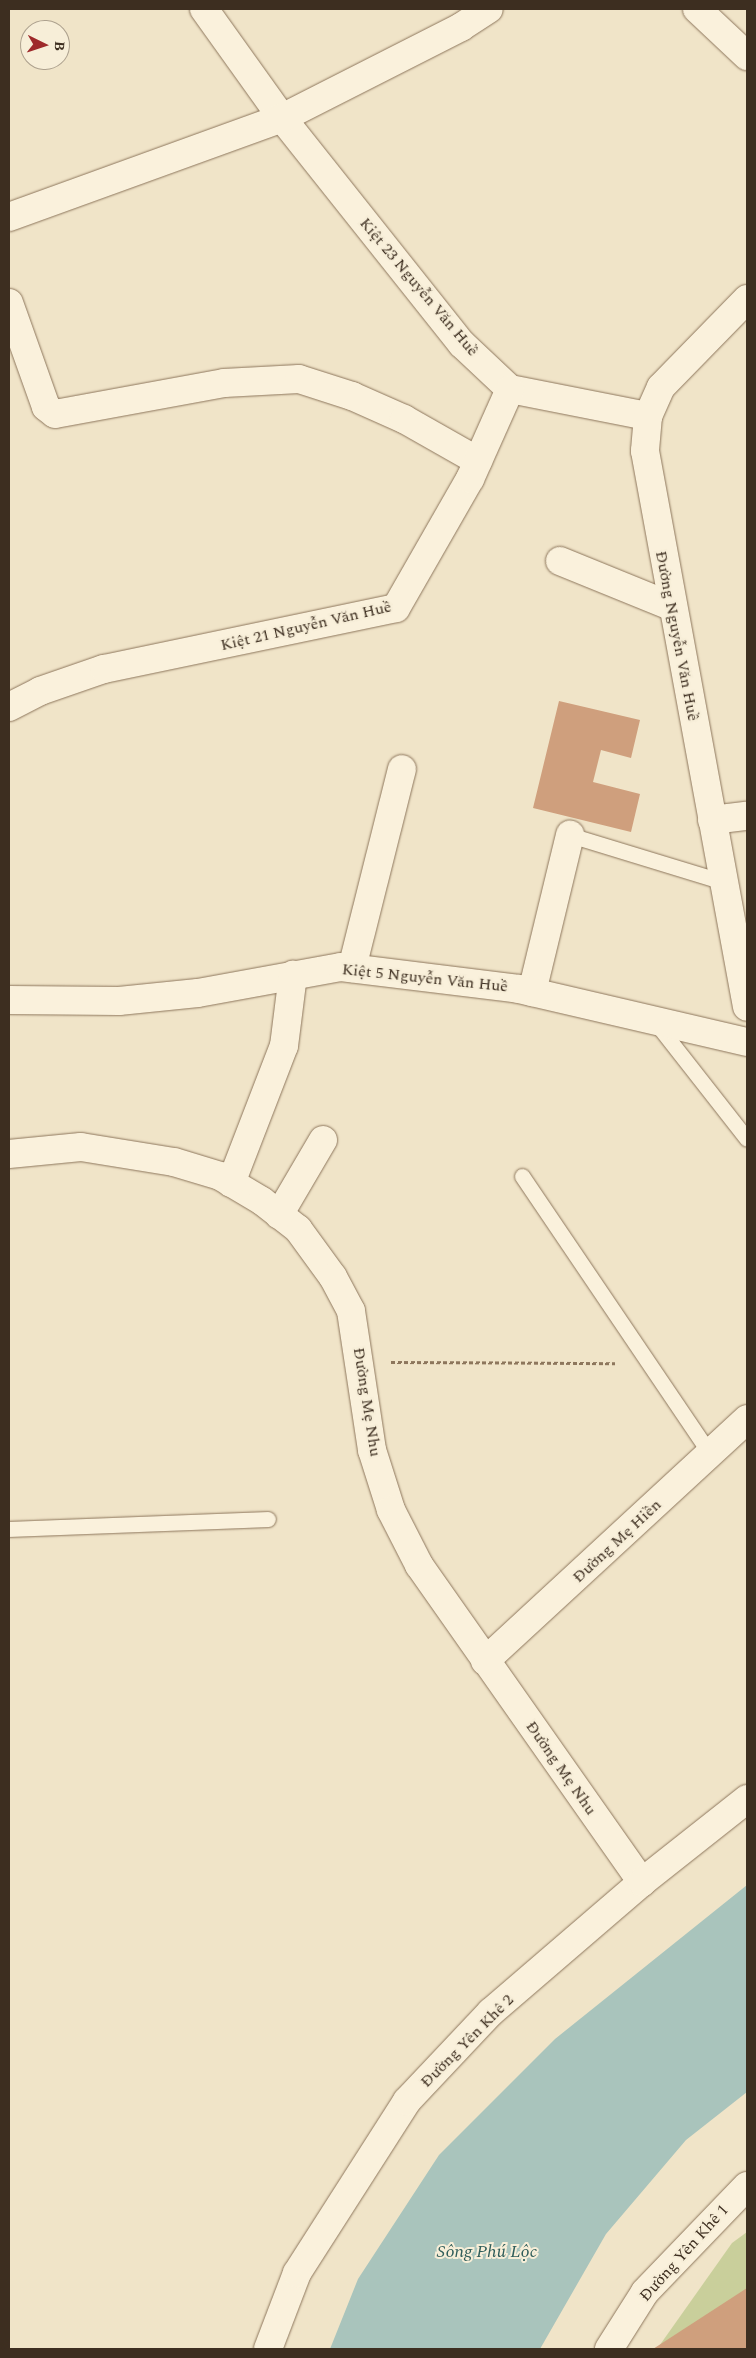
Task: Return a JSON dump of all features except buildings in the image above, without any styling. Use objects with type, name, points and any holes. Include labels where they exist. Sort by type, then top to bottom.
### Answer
[{"type":"street","name":"Kiệt 23 Nguyễn Văn Huề","points":[[204,9],[282,118],[462,344],[510,389]]},
{"type":"street","points":[[9,217],[282,118],[461,27],[489,9]]},
{"type":"street","points":[[698,9],[747,56]]},
{"type":"street","name":"Đường Nguyễn Văn Huề","points":[[747,299],[677,368],[661,388],[648,416],[645,451],[671,606],[747,1007]]},
{"type":"street","points":[[9,303],[46,407],[55,414],[224,383],[299,379],[352,396],[404,419],[478,462]]},
{"type":"street","points":[[510,389],[648,416]]},
{"type":"street","name":"Kiệt 21 Nguyễn Văn Huề","points":[[9,707],[40,691],[104,669],[396,608],[478,462],[510,389]]},
{"type":"street","points":[[560,561],[671,606]]},
{"type":"street","points":[[352,968],[402,769]]},
{"type":"street","points":[[712,820],[747,816]]},
{"type":"street","points":[[532,992],[570,835]]},
{"type":"street","name":"Kiệt 5 Nguyễn Văn Huề","points":[[9,1000],[119,1000],[198,993],[293,975],[352,968],[532,992],[656,1024],[747,1042]]},
{"type":"street","points":[[231,1183],[284,1046],[293,975]]},
{"type":"street","points":[[280,1215],[323,1140]]},
{"type":"street","name":"Đường Mẹ Nhu","points":[[9,1154],[81,1147],[122,1152],[174,1162],[231,1183],[298,1229],[333,1277],[351,1311],[361,1362],[372,1450],[391,1510],[419,1565],[642,1882]]},
{"type":"street","name":"Đường Mẹ Hiền","points":[[485,1661],[747,1419]]},
{"type":"street","name":"Đường Yên Khê 2","points":[[268,2349],[296,2273],[407,2101],[491,2012],[642,1882],[747,1799]]},
{"type":"street","name":"Đường Yên Khê 1","points":[[610,2349],[645,2292],[747,2186]]},
{"type":"lane","points":[[570,835],[724,882]]},
{"type":"lane","points":[[656,1024],[747,1139]]},
{"type":"lane","points":[[522,1176],[645,1363],[710,1454]]},
{"type":"lane","points":[[9,1529],[268,1519]]},
{"type":"path","points":[[361,1362],[645,1363]]},
{"type":"green space","points":[[747,2232],[747,2349],[657,2349],[732,2243]]},
{"type":"water","name":"Sông Phú Lộc","points":[[747,1885],[747,2092],[686,2140],[606,2234],[540,2349],[330,2349],[358,2279],[439,2155],[555,2039]]}]
